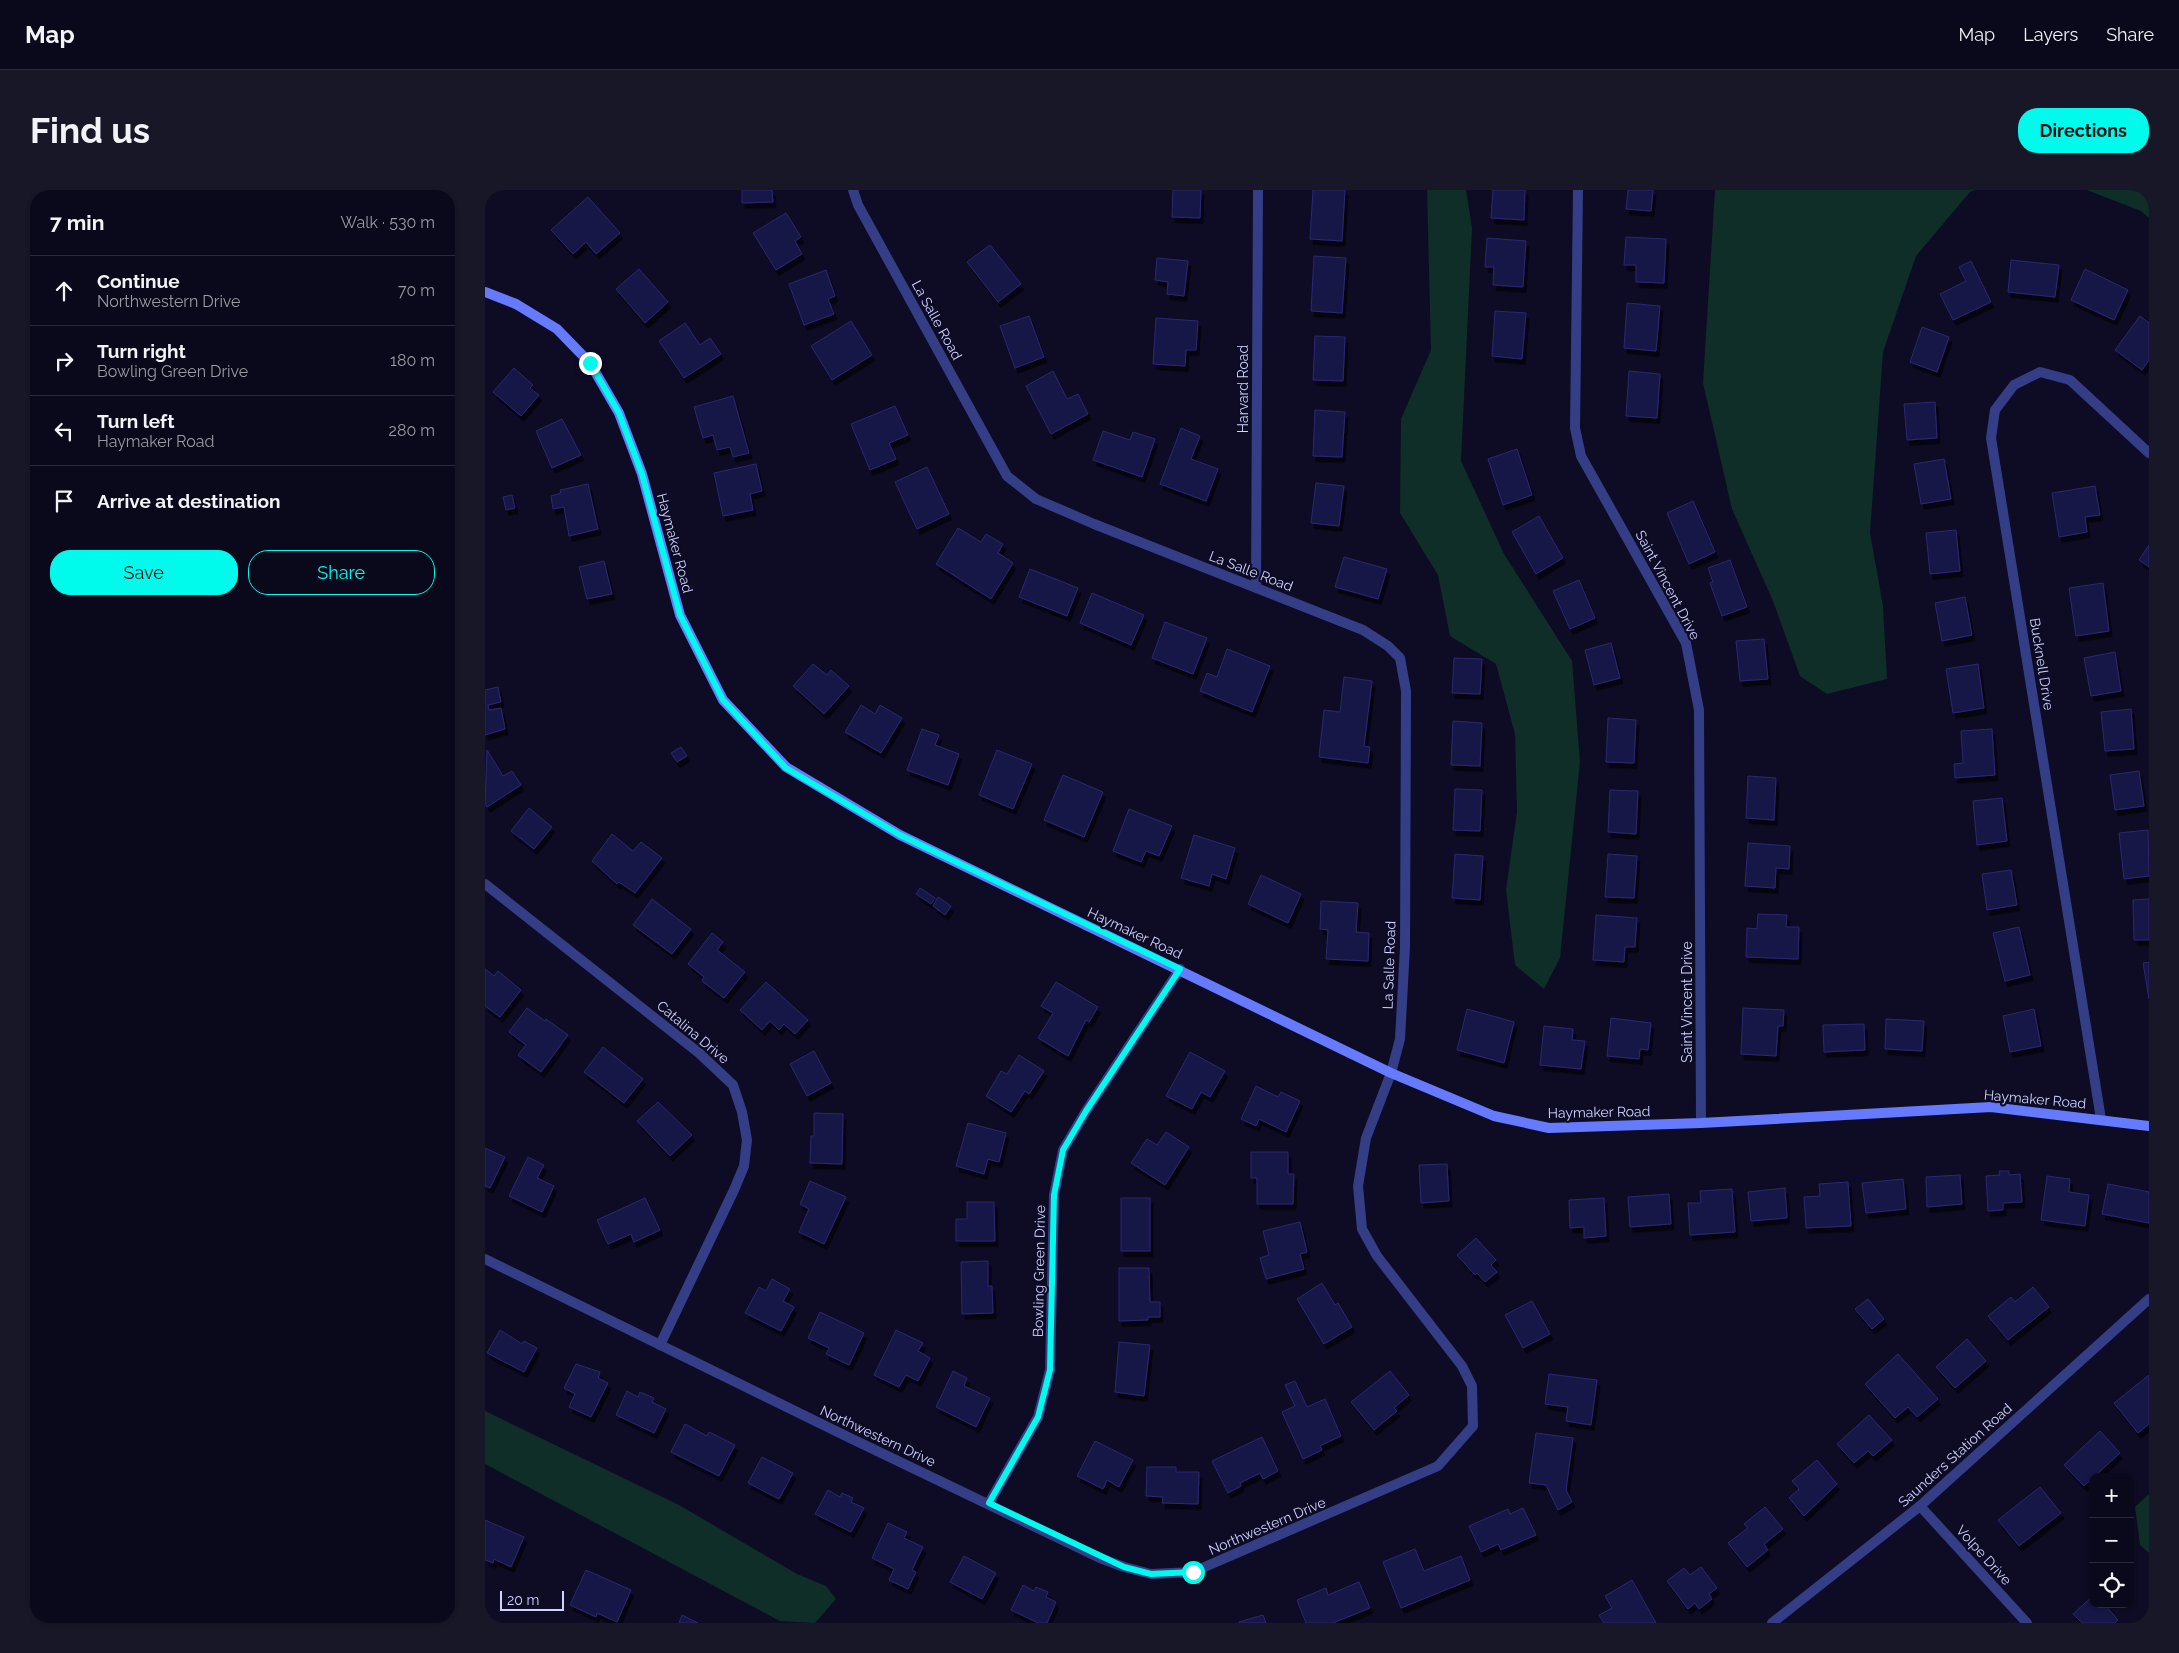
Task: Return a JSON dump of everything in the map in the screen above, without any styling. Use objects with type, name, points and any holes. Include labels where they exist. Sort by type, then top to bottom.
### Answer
[{"type":"main road","name":"Haymaker Road","points":[[485,292],[516,304],[557,329],[590,363],[619,413],[642,474],[680,615],[723,700],[786,768],[900,835],[1180,969],[1391,1073],[1494,1116],[1549,1128],[1701,1123],[1991,1107],[2149,1126]]},
{"type":"street","name":"La Salle Road","points":[[853,190],[858,205],[1007,476],[1036,499],[1094,524],[1363,630],[1388,646],[1400,658],[1406,691],[1405,947],[1400,1039],[1391,1073]]},
{"type":"street","name":"Harvard Road","points":[[1257,588],[1258,190]]},
{"type":"street","name":"Saint Vincent Drive","points":[[1578,190],[1575,428],[1581,456],[1686,643],[1699,710],[1701,1123]]},
{"type":"street","name":"Bucknell Drive","points":[[2101,1119],[1991,438],[1995,410],[2014,385],[2040,372],[2070,380],[2149,453]]},
{"type":"street","name":"Catalina Drive","points":[[485,884],[699,1053],[733,1085],[742,1112],[747,1140],[744,1166],[660,1345]]},
{"type":"street","name":"Bowling Green Drive","points":[[989,1503],[1038,1417],[1050,1370],[1054,1195],[1063,1150],[1086,1111],[1180,969]]},
{"type":"street","name":"Northwestern Drive","points":[[485,1259],[850,1438],[1124,1567],[1151,1574],[1193,1572],[1438,1466],[1473,1426],[1471,1386],[1462,1366],[1377,1256],[1362,1228],[1358,1186],[1366,1138],[1391,1073]]},
{"type":"street","name":"Saunders Station Road","points":[[1773,1623],[1920,1506],[2149,1299]]},
{"type":"street","name":"Volpe Drive","points":[[1920,1506],[2027,1623]]},
{"type":"green space","points":[[1427,190],[1466,190],[1472,228],[1461,461],[1504,554],[1572,661],[1580,762],[1560,958],[1544,989],[1515,965],[1506,890],[1517,812],[1515,734],[1496,664],[1450,636],[1438,575],[1400,513],[1401,419],[1431,350]]},
{"type":"green space","points":[[1715,190],[1975,190],[1970,192],[1916,256],[1883,352],[1870,533],[1883,606],[1887,679],[1827,694],[1800,676],[1773,601],[1732,509],[1703,383]]},
{"type":"green space","points":[[2087,190],[2149,190],[2149,218],[2141,211]]},
{"type":"green space","points":[[485,1411],[679,1505],[797,1574],[826,1586],[836,1599],[815,1623],[780,1621],[485,1464]]},
{"type":"green space","points":[[2149,1494],[2149,1553],[2140,1545],[2135,1507]]},
{"type":"building","points":[[742,190],[772,190],[773,202],[742,203]]},
{"type":"building","points":[[1173,190],[1201,190],[1200,218],[1172,217]]},
{"type":"building","points":[[1313,190],[1345,190],[1342,241],[1310,239]]},
{"type":"building","points":[[1493,190],[1525,190],[1524,220],[1491,218]]},
{"type":"building","points":[[1628,190],[1653,190],[1651,211],[1626,209]]},
{"type":"building","points":[[588,197],[620,233],[596,254],[586,242],[573,254],[551,230]]},
{"type":"building","points":[[786,213],[801,237],[795,241],[802,254],[776,270],[753,233]]},
{"type":"building","points":[[1626,237],[1666,239],[1664,283],[1636,282],[1636,265],[1624,265]]},
{"type":"building","points":[[1487,238],[1526,241],[1523,287],[1493,285],[1494,267],[1485,267]]},
{"type":"building","points":[[990,245],[1021,284],[998,302],[967,262]]},
{"type":"building","points":[[1314,256],[1346,258],[1342,313],[1311,311]]},
{"type":"building","points":[[1157,258],[1188,261],[1184,296],[1167,294],[1168,282],[1155,280]]},
{"type":"building","points":[[2011,260],[2059,265],[2055,297],[2008,292]]},
{"type":"building","points":[[1971,261],[1991,302],[1953,320],[1940,294],[1966,281],[1959,267]]},
{"type":"building","points":[[639,269],[668,302],[645,323],[616,289]]},
{"type":"building","points":[[2085,269],[2128,290],[2114,320],[2071,300]]},
{"type":"building","points":[[826,270],[835,296],[828,299],[834,314],[804,325],[789,284]]},
{"type":"building","points":[[1627,303],[1660,306],[1656,351],[1624,348]]},
{"type":"building","points":[[1495,311],[1526,313],[1522,359],[1492,356]]},
{"type":"building","points":[[1029,316],[1044,357],[1015,368],[1000,326]]},
{"type":"building","points":[[2140,316],[2149,323],[2149,360],[2142,370],[2115,350]]},
{"type":"building","points":[[1156,318],[1198,321],[1196,350],[1186,350],[1185,366],[1153,364]]},
{"type":"building","points":[[851,321],[872,355],[832,380],[811,346]]},
{"type":"building","points":[[685,323],[700,345],[710,338],[721,354],[684,378],[659,341]]},
{"type":"building","points":[[1922,327],[1949,337],[1937,372],[1910,362]]},
{"type":"building","points":[[1315,336],[1345,337],[1343,381],[1313,380]]},
{"type":"building","points":[[514,368],[533,385],[530,388],[539,395],[521,416],[493,392]]},
{"type":"building","points":[[1053,371],[1067,399],[1078,394],[1088,414],[1051,434],[1026,386]]},
{"type":"building","points":[[1629,371],[1660,374],[1657,418],[1626,416]]},
{"type":"building","points":[[733,396],[749,453],[733,457],[730,447],[717,450],[713,435],[703,438],[694,407]]},
{"type":"building","points":[[1935,402],[1937,438],[1907,440],[1904,404]]},
{"type":"building","points":[[895,406],[908,435],[889,443],[896,459],[870,470],[851,424]]},
{"type":"building","points":[[1315,410],[1345,412],[1342,457],[1313,456]]},
{"type":"building","points":[[562,419],[581,455],[552,468],[536,431]]},
{"type":"building","points":[[1181,428],[1200,436],[1191,459],[1218,469],[1206,501],[1160,484]]},
{"type":"building","points":[[1103,431],[1130,440],[1133,432],[1155,439],[1142,477],[1093,460]]},
{"type":"building","points":[[1517,449],[1532,495],[1503,505],[1488,459]]},
{"type":"building","points":[[1944,459],[1951,499],[1921,504],[1914,464]]},
{"type":"building","points":[[756,464],[762,491],[750,494],[753,510],[723,516],[714,473]]},
{"type":"building","points":[[927,467],[949,514],[917,529],[895,482]]},
{"type":"building","points":[[1316,483],[1344,486],[1339,526],[1311,523]]},
{"type":"building","points":[[588,484],[598,529],[569,536],[564,507],[553,509],[551,496],[561,493],[560,490]]},
{"type":"building","points":[[2095,486],[2100,515],[2085,517],[2087,532],[2059,537],[2052,493]]},
{"type":"building","points":[[512,495],[515,508],[506,510],[503,497]]},
{"type":"building","points":[[1693,501],[1715,552],[1689,564],[1667,513]]},
{"type":"building","points":[[1539,516],[1563,558],[1536,574],[1512,532]]},
{"type":"building","points":[[958,528],[981,542],[986,534],[1003,544],[998,553],[1013,563],[991,599],[936,564]]},
{"type":"building","points":[[1956,530],[1960,571],[1930,574],[1926,533]]},
{"type":"building","points":[[2149,545],[2149,567],[2139,560]]},
{"type":"building","points":[[1344,557],[1387,569],[1378,599],[1335,587]]},
{"type":"building","points":[[1730,560],[1747,607],[1722,616],[1710,583],[1713,582],[1708,568]]},
{"type":"building","points":[[604,561],[612,594],[587,599],[579,567]]},
{"type":"building","points":[[1030,569],[1078,588],[1067,616],[1019,597]]},
{"type":"building","points":[[1579,580],[1595,618],[1570,629],[1553,591]]},
{"type":"building","points":[[2103,583],[2109,631],[2076,636],[2069,588]]},
{"type":"building","points":[[1092,593],[1144,615],[1131,645],[1080,623]]},
{"type":"building","points":[[1965,597],[1972,635],[1942,641],[1935,603]]},
{"type":"building","points":[[1165,622],[1207,638],[1193,674],[1152,658]]},
{"type":"building","points":[[1764,639],[1768,679],[1740,681],[1736,641]]},
{"type":"building","points":[[1611,643],[1620,678],[1594,685],[1585,650]]},
{"type":"building","points":[[1227,649],[1270,666],[1252,712],[1200,691],[1207,673],[1217,677]]},
{"type":"building","points":[[2115,652],[2121,691],[2091,696],[2084,658]]},
{"type":"building","points":[[1454,658],[1482,659],[1480,694],[1452,693]]},
{"type":"building","points":[[813,664],[827,675],[831,670],[849,686],[824,714],[793,686]]},
{"type":"building","points":[[1978,664],[1984,708],[1953,713],[1946,669]]},
{"type":"building","points":[[1344,677],[1372,681],[1364,746],[1370,747],[1368,763],[1319,757],[1324,710],[1340,712]]},
{"type":"building","points":[[498,687],[501,702],[488,705],[489,710],[501,708],[505,729],[485,735],[485,690]]},
{"type":"building","points":[[861,705],[875,714],[880,705],[902,718],[881,753],[845,732]]},
{"type":"building","points":[[2131,709],[2134,749],[2105,751],[2101,712]]},
{"type":"building","points":[[1608,718],[1636,720],[1634,763],[1606,762]]},
{"type":"building","points":[[1453,721],[1482,723],[1480,766],[1451,765]]},
{"type":"building","points":[[922,729],[939,735],[935,745],[959,754],[948,785],[907,770]]},
{"type":"building","points":[[1992,729],[1995,775],[1955,778],[1954,764],[1963,763],[1961,731]]},
{"type":"building","points":[[681,747],[687,756],[677,762],[671,753]]},
{"type":"building","points":[[487,750],[503,776],[512,771],[521,785],[487,807],[485,804]]},
{"type":"building","points":[[997,750],[1032,764],[1013,809],[979,795]]},
{"type":"building","points":[[2139,771],[2144,806],[2115,810],[2110,775]]},
{"type":"building","points":[[1063,775],[1103,792],[1084,837],[1044,820]]},
{"type":"building","points":[[1748,776],[1776,778],[1774,820],[1746,818]]},
{"type":"building","points":[[1455,789],[1482,790],[1480,831],[1453,830]]},
{"type":"building","points":[[1610,790],[1638,791],[1636,834],[1608,832]]},
{"type":"building","points":[[2002,798],[2007,841],[1977,845],[1973,801]]},
{"type":"building","points":[[529,808],[552,827],[534,849],[511,831]]},
{"type":"building","points":[[1129,809],[1172,826],[1159,856],[1146,851],[1141,862],[1113,851]]},
{"type":"building","points":[[2148,830],[2149,876],[2124,879],[2119,833]]},
{"type":"building","points":[[612,834],[633,851],[641,842],[662,858],[635,893],[619,882],[617,884],[592,861]]},
{"type":"building","points":[[1194,835],[1235,848],[1226,879],[1212,874],[1209,886],[1181,878]]},
{"type":"building","points":[[1748,843],[1790,846],[1789,869],[1776,868],[1775,888],[1745,886]]},
{"type":"building","points":[[1455,854],[1483,856],[1480,900],[1452,898]]},
{"type":"building","points":[[1608,854],[1637,856],[1634,898],[1605,897]]},
{"type":"building","points":[[2011,870],[2017,905],[1987,910],[1982,874]]},
{"type":"building","points":[[1261,875],[1301,894],[1288,923],[1248,904]]},
{"type":"building","points":[[920,888],[935,898],[931,904],[916,894]]},
{"type":"building","points":[[938,897],[951,906],[945,915],[933,906]]},
{"type":"building","points":[[652,899],[691,929],[672,954],[633,925]]},
{"type":"building","points":[[2149,899],[2149,940],[2134,940],[2133,900]]},
{"type":"building","points":[[1321,901],[1358,903],[1356,932],[1369,933],[1368,961],[1326,959],[1328,930],[1320,929]]},
{"type":"building","points":[[1758,914],[1787,915],[1786,927],[1799,927],[1798,959],[1746,957],[1747,928],[1757,929]]},
{"type":"building","points":[[1596,915],[1637,918],[1635,947],[1625,947],[1624,962],[1593,960]]},
{"type":"building","points":[[2019,927],[2030,975],[2005,981],[1993,933]]},
{"type":"building","points":[[712,933],[723,942],[717,950],[745,972],[724,998],[702,981],[704,977],[688,964]]},
{"type":"building","points":[[2149,962],[2149,999],[2143,963]]},
{"type":"building","points":[[485,969],[494,976],[498,971],[521,990],[500,1017],[485,1006]]},
{"type":"building","points":[[766,982],[808,1020],[795,1034],[784,1024],[779,1030],[770,1021],[762,1030],[740,1010]]},
{"type":"building","points":[[1056,982],[1098,1007],[1089,1022],[1086,1020],[1068,1056],[1038,1038],[1053,1013],[1041,1006]]},
{"type":"building","points":[[527,1008],[568,1035],[541,1072],[518,1055],[526,1045],[509,1032]]},
{"type":"building","points":[[1743,1008],[1784,1010],[1783,1026],[1778,1026],[1776,1056],[1741,1054]]},
{"type":"building","points":[[1467,1009],[1514,1022],[1504,1063],[1457,1050]]},
{"type":"building","points":[[2034,1009],[2041,1046],[2010,1052],[2003,1016]]},
{"type":"building","points":[[1611,1018],[1651,1023],[1648,1050],[1640,1049],[1639,1059],[1607,1056]]},
{"type":"building","points":[[1886,1019],[1924,1021],[1922,1051],[1885,1049]]},
{"type":"building","points":[[1864,1024],[1865,1050],[1824,1052],[1823,1025]]},
{"type":"building","points":[[1544,1026],[1573,1029],[1572,1040],[1585,1041],[1581,1069],[1540,1065]]},
{"type":"building","points":[[603,1047],[643,1079],[624,1103],[584,1072]]},
{"type":"building","points":[[814,1051],[831,1083],[807,1096],[790,1064]]},
{"type":"building","points":[[1190,1052],[1225,1071],[1210,1097],[1201,1092],[1192,1109],[1166,1096]]},
{"type":"building","points":[[1019,1055],[1044,1071],[1029,1094],[1025,1091],[1011,1112],[986,1096],[1001,1071],[1007,1074]]},
{"type":"building","points":[[1256,1086],[1278,1097],[1281,1092],[1300,1101],[1286,1132],[1259,1119],[1256,1126],[1241,1119]]},
{"type":"building","points":[[658,1102],[692,1135],[670,1156],[637,1121]]},
{"type":"building","points":[[814,1113],[843,1114],[842,1164],[810,1163],[811,1136],[814,1136]]},
{"type":"building","points":[[968,1123],[1006,1133],[999,1162],[988,1159],[984,1174],[956,1166]]},
{"type":"building","points":[[1166,1132],[1189,1147],[1165,1185],[1131,1163],[1147,1139],[1157,1145]]},
{"type":"building","points":[[485,1148],[505,1157],[490,1188],[485,1186]]},
{"type":"building","points":[[1251,1152],[1288,1152],[1288,1174],[1294,1174],[1293,1204],[1257,1204],[1257,1178],[1251,1178]]},
{"type":"building","points":[[528,1157],[544,1165],[537,1178],[554,1186],[542,1212],[509,1196]]},
{"type":"building","points":[[1447,1164],[1449,1201],[1421,1203],[1419,1165]]},
{"type":"building","points":[[1999,1171],[2009,1171],[2009,1175],[2020,1174],[2022,1202],[2003,1203],[2003,1210],[1988,1211],[1986,1176],[2000,1175]]},
{"type":"building","points":[[1960,1175],[1962,1204],[1927,1207],[1926,1177]]},
{"type":"building","points":[[2047,1176],[2070,1179],[2069,1192],[2089,1195],[2085,1226],[2041,1220]]},
{"type":"building","points":[[1903,1179],[1906,1209],[1866,1213],[1862,1183]]},
{"type":"building","points":[[810,1181],[846,1197],[824,1244],[799,1232],[809,1209],[800,1204]]},
{"type":"building","points":[[1848,1182],[1851,1226],[1806,1228],[1804,1197],[1820,1196],[1819,1184]]},
{"type":"building","points":[[2108,1184],[2149,1192],[2149,1223],[2102,1214]]},
{"type":"building","points":[[1785,1188],[1787,1218],[1751,1221],[1748,1192]]},
{"type":"building","points":[[1732,1189],[1735,1232],[1690,1235],[1688,1203],[1701,1203],[1700,1191]]},
{"type":"building","points":[[1669,1194],[1671,1224],[1630,1227],[1628,1197]]},
{"type":"building","points":[[645,1198],[660,1230],[634,1242],[631,1234],[608,1244],[597,1220]]},
{"type":"building","points":[[1121,1198],[1150,1198],[1150,1251],[1121,1251]]},
{"type":"building","points":[[1604,1198],[1606,1236],[1584,1238],[1584,1227],[1570,1228],[1569,1200]]},
{"type":"building","points":[[967,1202],[994,1202],[995,1241],[956,1241],[956,1219],[967,1219]]},
{"type":"building","points":[[1300,1222],[1307,1252],[1300,1254],[1304,1269],[1266,1279],[1260,1258],[1269,1255],[1263,1231]]},
{"type":"building","points":[[1476,1238],[1496,1260],[1491,1265],[1497,1272],[1485,1282],[1477,1273],[1475,1275],[1457,1255]]},
{"type":"building","points":[[988,1261],[988,1286],[992,1286],[993,1313],[962,1314],[961,1262]]},
{"type":"building","points":[[1119,1268],[1149,1268],[1150,1302],[1160,1302],[1160,1317],[1148,1317],[1148,1320],[1119,1321]]},
{"type":"building","points":[[772,1279],[790,1289],[783,1301],[794,1307],[781,1331],[745,1313],[759,1287],[766,1291]]},
{"type":"building","points":[[1322,1283],[1335,1305],[1338,1303],[1352,1327],[1324,1344],[1297,1299]]},
{"type":"building","points":[[2033,1287],[2049,1307],[2008,1340],[1988,1316],[2011,1297],[2015,1302]]},
{"type":"building","points":[[1868,1299],[1884,1319],[1872,1329],[1855,1309]]},
{"type":"building","points":[[1532,1301],[1550,1334],[1523,1348],[1505,1315]]},
{"type":"building","points":[[820,1312],[864,1333],[849,1365],[826,1354],[829,1348],[808,1338]]},
{"type":"building","points":[[500,1330],[522,1344],[524,1341],[537,1348],[524,1372],[487,1353]]},
{"type":"building","points":[[896,1330],[923,1343],[918,1351],[930,1358],[918,1381],[906,1375],[899,1387],[874,1375]]},
{"type":"building","points":[[1967,1339],[1986,1361],[1955,1388],[1936,1367]]},
{"type":"building","points":[[1119,1342],[1150,1345],[1144,1396],[1115,1392]]},
{"type":"building","points":[[1898,1354],[1938,1399],[1917,1417],[1908,1407],[1895,1418],[1865,1384]]},
{"type":"building","points":[[576,1364],[600,1372],[598,1378],[608,1383],[591,1417],[569,1407],[575,1394],[564,1388]]},
{"type":"building","points":[[953,1371],[967,1378],[964,1386],[990,1398],[976,1427],[936,1407]]},
{"type":"building","points":[[1390,1371],[1409,1395],[1394,1408],[1397,1411],[1374,1430],[1351,1402]]},
{"type":"building","points":[[1549,1374],[1597,1380],[1591,1425],[1566,1421],[1568,1407],[1545,1404]]},
{"type":"building","points":[[2149,1375],[2149,1424],[2138,1433],[2114,1403]]},
{"type":"building","points":[[1295,1381],[1307,1407],[1325,1399],[1341,1436],[1320,1446],[1322,1450],[1303,1459],[1282,1412],[1295,1406],[1285,1385]]},
{"type":"building","points":[[627,1391],[638,1397],[640,1392],[654,1398],[652,1402],[666,1409],[654,1433],[616,1415]]},
{"type":"building","points":[[1869,1415],[1892,1440],[1873,1456],[1868,1451],[1854,1463],[1837,1444]]},
{"type":"building","points":[[685,1424],[707,1436],[709,1432],[735,1445],[719,1476],[671,1452]]},
{"type":"building","points":[[2100,1431],[2120,1453],[2098,1473],[2089,1473],[2089,1481],[2084,1486],[2064,1465]]},
{"type":"building","points":[[1536,1433],[1573,1438],[1566,1490],[1572,1502],[1558,1510],[1546,1485],[1529,1483]]},
{"type":"building","points":[[1262,1437],[1278,1471],[1263,1479],[1260,1473],[1240,1483],[1241,1486],[1228,1493],[1212,1461]]},
{"type":"building","points":[[1095,1441],[1133,1460],[1119,1487],[1107,1480],[1103,1489],[1077,1476]]},
{"type":"building","points":[[762,1457],[793,1473],[779,1499],[748,1483]]},
{"type":"building","points":[[1817,1460],[1837,1484],[1804,1516],[1789,1498],[1799,1489],[1792,1481]]},
{"type":"building","points":[[1147,1467],[1176,1467],[1176,1472],[1199,1472],[1198,1504],[1162,1503],[1163,1497],[1146,1496]]},
{"type":"building","points":[[2040,1487],[2061,1513],[2019,1546],[1998,1520]]},
{"type":"building","points":[[828,1490],[840,1497],[842,1493],[853,1498],[851,1502],[864,1508],[851,1532],[815,1514]]},
{"type":"building","points":[[1765,1507],[1783,1529],[1764,1544],[1768,1550],[1747,1567],[1728,1543],[1748,1528],[1744,1524]]},
{"type":"building","points":[[1523,1508],[1536,1535],[1501,1550],[1498,1544],[1481,1552],[1469,1526],[1508,1509],[1510,1514]]},
{"type":"building","points":[[485,1520],[524,1537],[511,1567],[494,1559],[493,1563],[485,1560]]},
{"type":"building","points":[[888,1523],[907,1532],[904,1538],[923,1547],[912,1570],[916,1572],[908,1589],[889,1580],[894,1569],[872,1558]]},
{"type":"building","points":[[1415,1549],[1424,1571],[1461,1556],[1470,1580],[1401,1608],[1383,1562]]},
{"type":"building","points":[[964,1556],[996,1573],[982,1599],[950,1582]]},
{"type":"building","points":[[1701,1567],[1717,1588],[1709,1594],[1712,1599],[1699,1609],[1695,1603],[1688,1609],[1667,1581],[1684,1568],[1690,1575]]},
{"type":"building","points":[[586,1570],[631,1590],[617,1622],[597,1613],[596,1617],[570,1605]]},
{"type":"building","points":[[1632,1580],[1656,1623],[1604,1623],[1599,1615],[1612,1608],[1605,1596]]},
{"type":"building","points":[[1359,1582],[1370,1608],[1333,1623],[1306,1623],[1297,1600],[1326,1588],[1328,1595]]},
{"type":"building","points":[[1023,1585],[1034,1591],[1036,1587],[1048,1592],[1046,1597],[1056,1602],[1047,1623],[1038,1623],[1011,1610]]},
{"type":"building","points":[[2089,1600],[2089,1608],[2108,1608],[2118,1620],[2115,1623],[2082,1623],[2073,1614]]},
{"type":"building","points":[[682,1615],[698,1623],[679,1623]]},
{"type":"building","points":[[1263,1615],[1266,1623],[1239,1623],[1239,1622]]},
{"type":"route","points":[[590,363],[619,413],[642,474],[680,615],[723,700],[786,768],[900,835],[1180,969],[1086,1111],[1063,1150],[1054,1195],[1050,1370],[1038,1417],[989,1503],[1101,1558],[1124,1567],[1151,1574],[1193,1572]]}]
